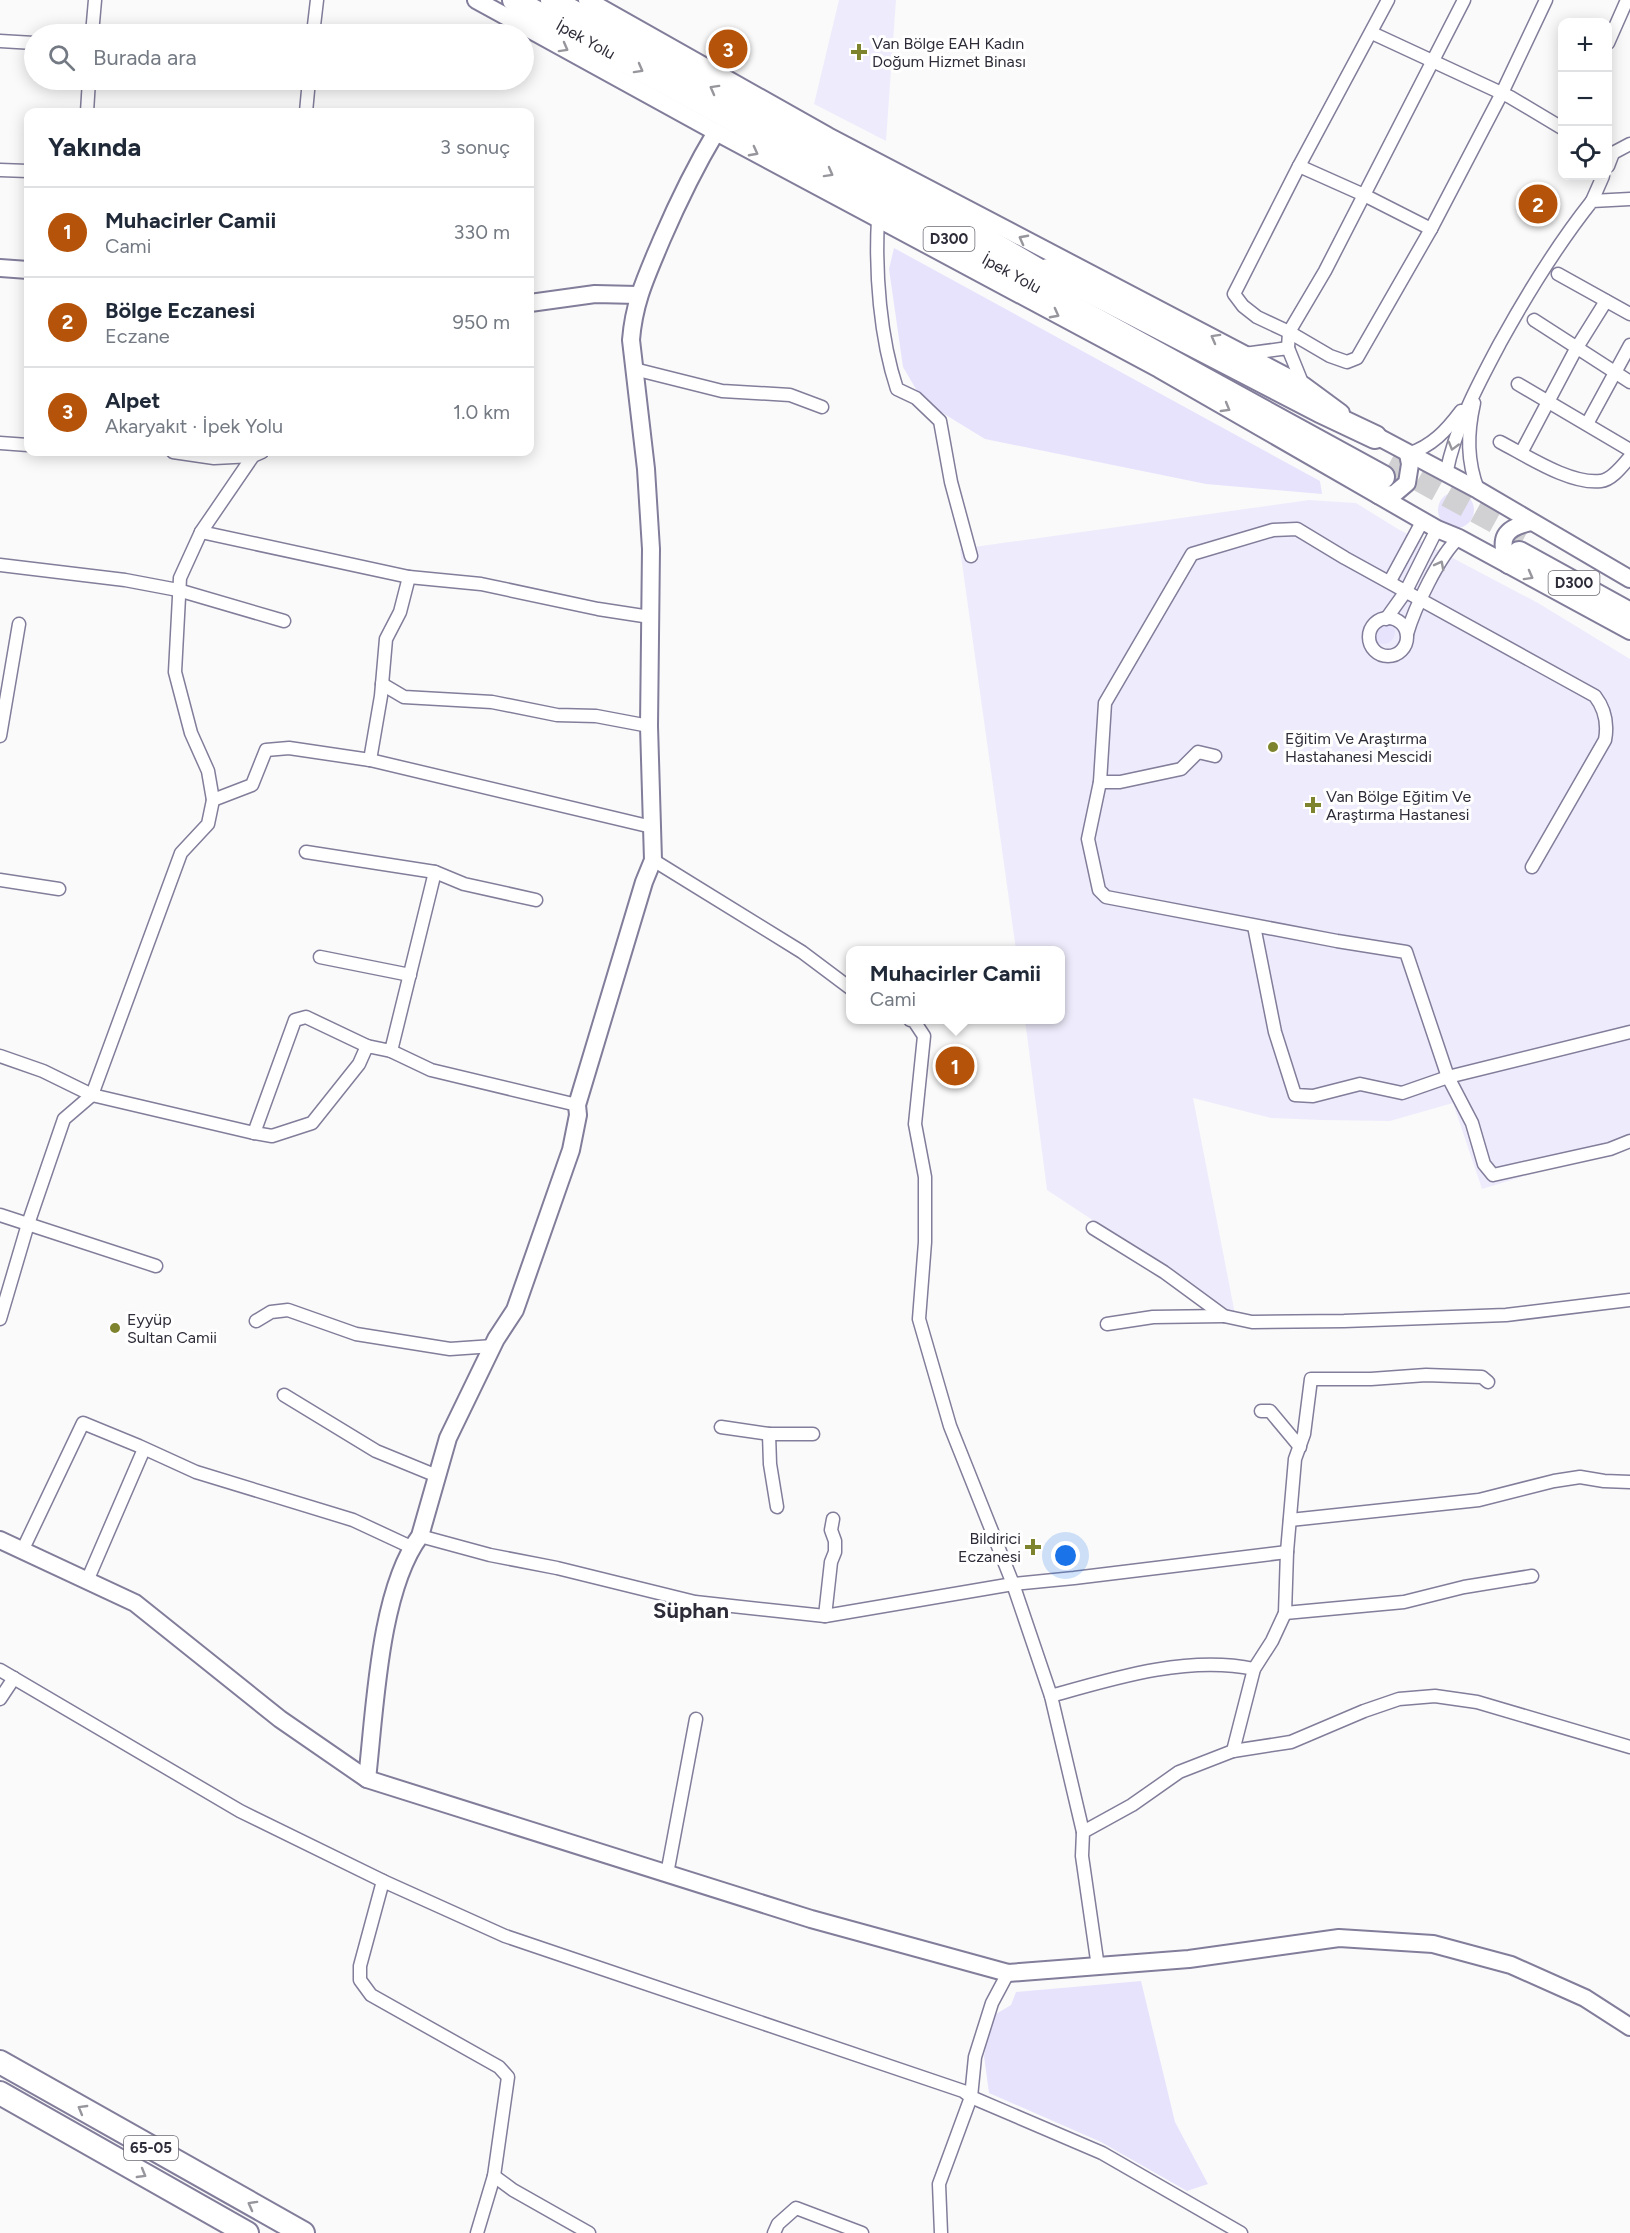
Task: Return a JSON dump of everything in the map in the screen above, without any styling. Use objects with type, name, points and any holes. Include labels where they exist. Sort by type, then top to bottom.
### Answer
[{"type":"highway","name":"İpek Yolu","points":[[514,0],[1389,472]]},
{"type":"highway","name":"İpek Yolu","points":[[552,0],[953,220],[1389,472]]},
{"type":"highway","points":[[953,220],[1320,411],[1375,437]]},
{"type":"highway","name":"D300","points":[[1521,545],[1630,597]]},
{"type":"highway","name":"D300","points":[[1521,545],[1630,614]]},
{"type":"highway","name":"65-05","points":[[0,2062],[303,2233]]},
{"type":"highway","name":"65-05","points":[[0,2093],[247,2233]]},
{"type":"street","points":[[93,24],[95,0]]},
{"type":"street","points":[[314,24],[317,0]]},
{"type":"street","points":[[476,0],[520,24]]},
{"type":"street","points":[[587,0],[828,136],[1303,385],[1375,437],[1389,472],[1430,524],[1460,538],[1521,545],[1602,561],[1630,573]]},
{"type":"street","points":[[1388,0],[1299,166],[1234,294],[1242,306],[1257,317],[1289,332],[1330,356],[1347,362],[1357,358],[1431,229],[1502,93],[1546,0]]},
{"type":"street","points":[[1303,385],[1288,348],[1289,332],[1325,271],[1464,0]]},
{"type":"street","points":[[1612,34],[1627,0]]},
{"type":"street","points":[[534,32],[1159,369],[1389,472],[1446,474],[1478,490]]},
{"type":"street","points":[[1372,33],[1502,93],[1560,126]]},
{"type":"street","points":[[0,40],[24,42]]},
{"type":"street","points":[[87,108],[88,90]]},
{"type":"street","points":[[306,108],[308,90]]},
{"type":"street","points":[[367,1779],[383,1647],[393,1594],[416,1541],[448,1438],[492,1346],[515,1310],[571,1150],[578,1115],[577,1105],[644,882],[653,860],[649,726],[651,549],[648,492],[631,340],[638,295],[686,185],[717,132]]},
{"type":"street","points":[[1612,152],[1630,144]]},
{"type":"street","points":[[1299,166],[1364,195],[1431,229]]},
{"type":"street","points":[[0,170],[24,171]]},
{"type":"street","points":[[1446,474],[1455,437],[1479,382],[1514,317],[1566,234],[1592,201],[1601,180]]},
{"type":"street","points":[[1592,201],[1630,199]]},
{"type":"street","points":[[878,219],[876,251],[887,358],[897,389],[916,398],[940,421],[951,482],[971,556]]},
{"type":"street","points":[[0,268],[24,270]]},
{"type":"street","points":[[1558,274],[1630,314]]},
{"type":"street","points":[[534,302],[596,294],[638,295]]},
{"type":"street","points":[[1521,453],[1576,349],[1606,301]]},
{"type":"street","points":[[1534,320],[1630,382]]},
{"type":"street","points":[[1587,424],[1630,345]]},
{"type":"street","points":[[1244,354],[1288,348]]},
{"type":"street","points":[[634,369],[722,391],[790,395],[822,407]]},
{"type":"street","points":[[1479,382],[1472,412],[1468,450],[1472,474],[1478,490],[1521,545],[1630,631]]},
{"type":"street","points":[[1518,384],[1630,450]]},
{"type":"street","points":[[1389,472],[1438,438],[1469,401]]},
{"type":"street","points":[[1500,442],[1573,478],[1602,482],[1614,474],[1630,457]]},
{"type":"street","points":[[0,443],[24,445]]},
{"type":"street","points":[[200,456],[214,458],[236,456]]},
{"type":"street","points":[[0,1319],[28,1224],[64,1119],[92,1095],[182,853],[208,824],[213,800],[208,771],[191,733],[175,672],[178,590],[180,578],[201,532],[256,456]]},
{"type":"street","points":[[1390,581],[1430,524]]},
{"type":"street","points":[[1430,524],[1406,591],[1386,619],[1376,624],[1370,634],[1372,647],[1377,652],[1389,656],[1401,651],[1407,641],[1407,634],[1421,599],[1448,550],[1460,538]]},
{"type":"street","points":[[1532,867],[1605,740],[1606,725],[1603,709],[1595,696],[1345,558],[1308,535],[1289,528],[1274,530],[1192,554],[1105,703],[1102,718],[1100,782],[1088,839],[1099,890],[1106,897],[1254,926],[1406,952],[1448,1077],[1472,1123],[1484,1164],[1493,1175],[1610,1149],[1630,1141]]},
{"type":"street","points":[[201,532],[409,577],[481,584],[598,609],[650,617]]},
{"type":"street","points":[[1602,561],[1630,579]]},
{"type":"street","points":[[0,565],[124,580],[178,590],[284,621]]},
{"type":"street","points":[[370,760],[382,684],[386,639],[400,612],[409,577]]},
{"type":"street","points":[[1386,619],[1398,621],[1407,634]]},
{"type":"street","points":[[0,736],[19,624]]},
{"type":"street","points":[[382,684],[404,696],[492,702],[557,715],[596,716],[649,726]]},
{"type":"street","points":[[213,800],[252,785],[266,750],[289,747],[370,760],[652,827]]},
{"type":"street","points":[[1100,782],[1120,782],[1181,769],[1198,752],[1215,756]]},
{"type":"street","points":[[306,852],[435,872],[464,884],[536,900]]},
{"type":"street","points":[[653,860],[802,952],[846,985]]},
{"type":"street","points":[[391,1051],[435,872]]},
{"type":"street","points":[[0,880],[58,889]]},
{"type":"street","points":[[1254,926],[1275,1032],[1295,1095],[1313,1096],[1360,1084],[1402,1093],[1448,1077],[1630,1032]]},
{"type":"street","points":[[320,957],[410,975]]},
{"type":"street","points":[[254,1133],[295,1020],[306,1017],[367,1046],[391,1051],[431,1070],[577,1105]]},
{"type":"street","points":[[916,1024],[924,1036],[915,1124],[925,1177],[925,1242],[919,1319],[950,1426],[1013,1584],[1051,1696],[1083,1832],[1082,1856],[1098,1967]]},
{"type":"street","points":[[0,1056],[43,1071],[92,1095],[272,1136],[312,1124],[359,1064],[367,1046]]},
{"type":"street","points":[[0,1215],[156,1266]]},
{"type":"street","points":[[1093,1228],[1164,1272],[1224,1316]]},
{"type":"street","points":[[1107,1324],[1153,1317],[1224,1316],[1252,1322],[1399,1320],[1506,1315],[1630,1300]]},
{"type":"street","points":[[256,1321],[271,1312],[288,1310],[356,1334],[450,1349],[492,1346]]},
{"type":"street","points":[[1233,1751],[1254,1669],[1272,1641],[1285,1613],[1287,1552],[1295,1459],[1304,1434],[1311,1379],[1371,1379],[1426,1375],[1482,1377],[1488,1382]]},
{"type":"street","points":[[284,1395],[376,1451],[437,1476]]},
{"type":"street","points":[[1261,1411],[1270,1411],[1300,1447]]},
{"type":"street","points":[[24,1550],[83,1423],[196,1472],[416,1541],[557,1568],[695,1602],[825,1616],[1013,1584],[1287,1552]]},
{"type":"street","points":[[721,1427],[769,1434],[813,1434]]},
{"type":"street","points":[[769,1434],[770,1464],[777,1507]]},
{"type":"street","points":[[87,1581],[144,1449]]},
{"type":"street","points":[[1290,1520],[1479,1500],[1554,1481],[1580,1477],[1630,1482]]},
{"type":"street","points":[[825,1616],[831,1562],[836,1552],[831,1530],[833,1519]]},
{"type":"street","points":[[0,1540],[135,1603],[280,1719],[367,1779],[811,1919],[1008,1973],[1189,1959],[1339,1938],[1433,1944],[1511,1965],[1585,1998],[1630,2027]]},
{"type":"street","points":[[1285,1613],[1404,1602],[1464,1587],[1532,1576]]},
{"type":"street","points":[[1051,1696],[1131,1673],[1231,1664],[1254,1669]]},
{"type":"street","points":[[0,1670],[240,1811],[382,1881],[505,1936],[963,2091],[971,2097],[1102,2154],[1241,2233]]},
{"type":"street","points":[[0,1700],[14,1678]]},
{"type":"street","points":[[1083,1832],[1132,1805],[1179,1772],[1233,1751],[1291,1742],[1399,1699],[1435,1696],[1477,1702],[1630,1747]]},
{"type":"street","points":[[667,1874],[696,1719]]},
{"type":"street","points":[[382,1881],[360,1966],[360,1980],[371,1995],[499,2067],[508,2077],[494,2176],[477,2233]]},
{"type":"street","points":[[941,2233],[939,2184],[971,2097],[975,2057],[992,2003],[1008,1973]]},
{"type":"street","points":[[494,2176],[513,2190],[589,2233]]},
{"type":"street","points":[[774,2233],[778,2224],[796,2208],[862,2233]]},
{"type":"shaded area","name":"Van Bölge EAH Kadın Doğum Hizmet Binası","points":[[839,0],[896,0],[886,141],[814,104]]},
{"type":"shaded area","points":[[894,248],[1320,481],[1322,494],[1206,484],[985,439],[923,401],[903,367],[889,269]]},
{"type":"shaded area","points":[[1456,492],[1469,497],[1474,510],[1469,523],[1456,528],[1443,523],[1438,510],[1443,497]]},
{"type":"shaded area","name":"Van Bölge Eğitim Ve Araştırma Hastanesi","points":[[1309,500],[1356,503],[1398,529],[1538,603],[1630,659],[1630,1141],[1607,1151],[1482,1189],[1453,1103],[1390,1121],[1321,1120],[1271,1118],[1193,1098],[1235,1314],[1047,1190],[1026,1024],[1065,1024],[1065,946],[1015,946],[960,549]]},
{"type":"shaded area","points":[[1383,620],[1392,623],[1395,632],[1392,641],[1383,644],[1374,641],[1371,632],[1374,623]]},
{"type":"shaded area","points":[[1141,1981],[1175,2122],[1208,2184],[1187,2191],[1101,2142],[989,2093],[984,2056],[991,2017],[1011,2005],[1016,1992]]},
{"type":"tunnel","points":[[1389,464],[1527,540]]},
{"type":"place","name":"Alpet","points":[[728,49]]},
{"type":"place","name":"Van Bölge EAH Kadın Doğum Hizmet Binası","points":[[859,52]]},
{"type":"place","name":"Bölge Eczanesi","points":[[1538,204]]},
{"type":"place","name":"Eğitim Ve Araştırma Hastahanesi Mescidi","points":[[1273,747]]},
{"type":"place","name":"Van Bölge Eğitim Ve Araştırma Hastanesi","points":[[1313,805]]},
{"type":"place","name":"Muhacirler Camii","points":[[955,1066]]},
{"type":"place","name":"Eyyüp Sultan Camii","points":[[115,1328]]},
{"type":"place","name":"Bildirici Eczanesi","points":[[1033,1547]]},
{"type":"district","name":"Süphan","points":[[691,1610]]}]
